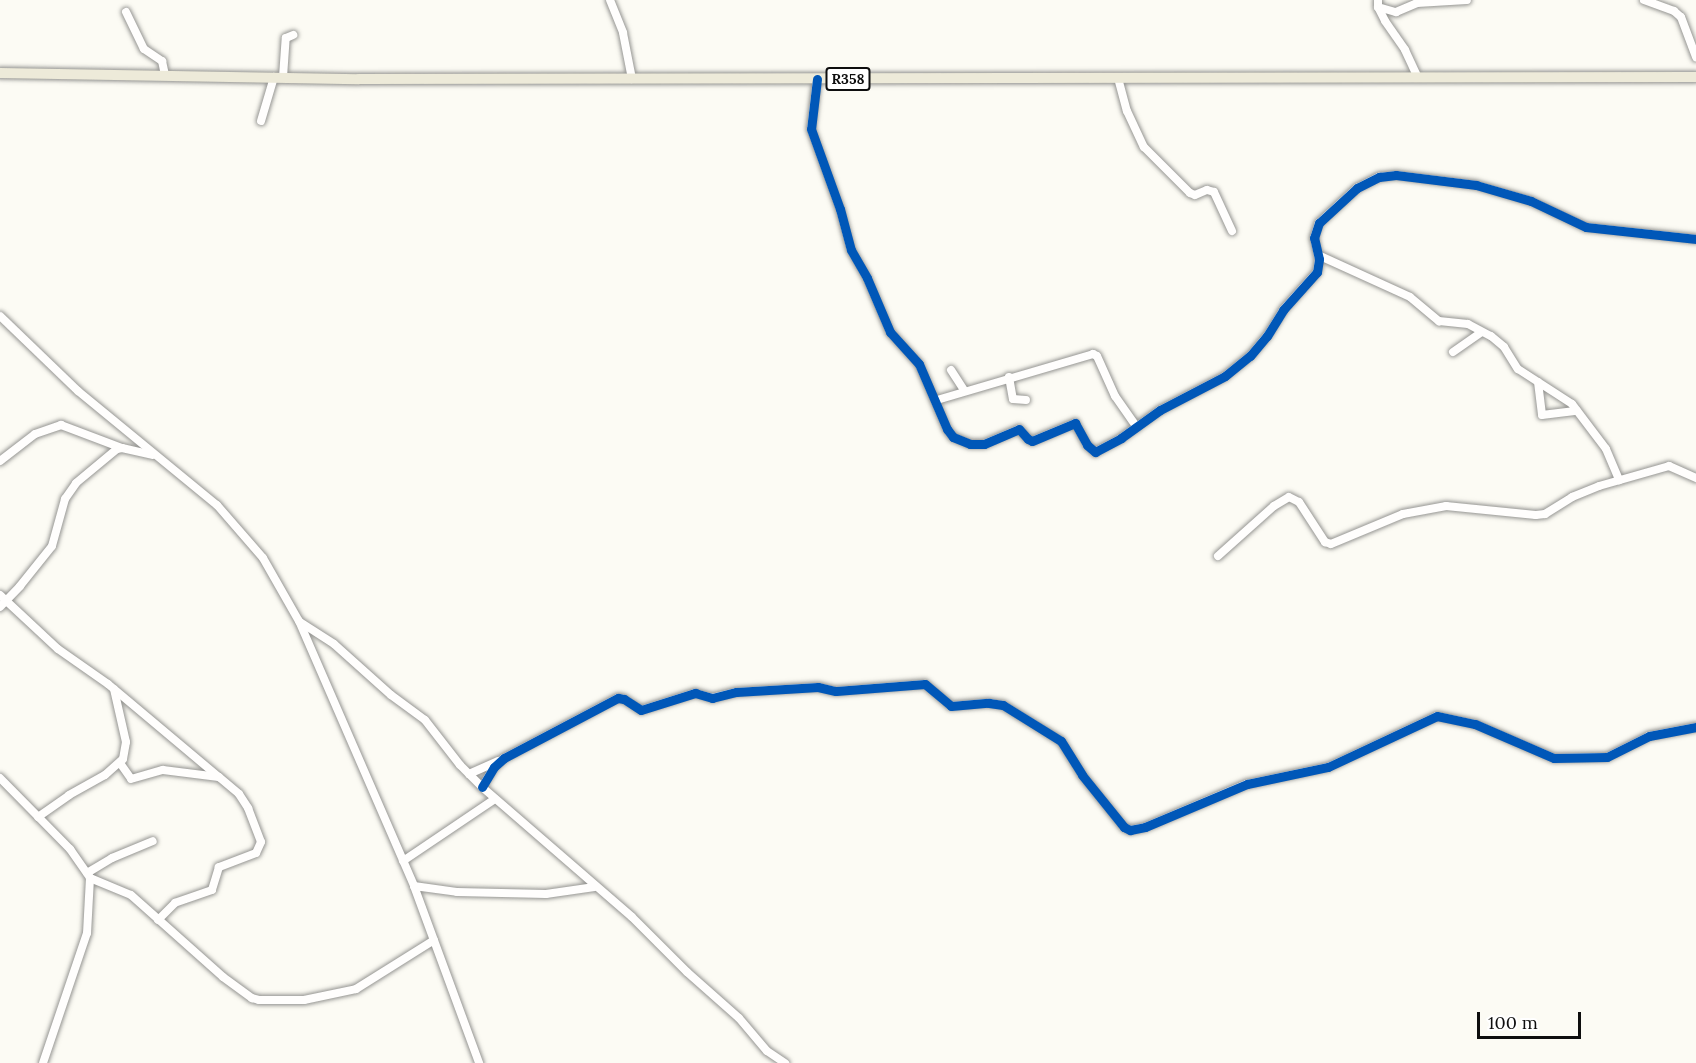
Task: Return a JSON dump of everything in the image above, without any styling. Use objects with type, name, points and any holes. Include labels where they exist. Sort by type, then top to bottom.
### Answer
[{"type":"main road","name":"R358","points":[[0,73],[632,79],[1417,76],[1635,79],[1696,77]]},
{"type":"street","points":[[610,0],[624,37],[632,79]]},
{"type":"street","points":[[1378,4],[1396,12],[1417,3],[1467,0]]},
{"type":"street","points":[[1644,0],[1674,11],[1681,16],[1696,57]]},
{"type":"street","points":[[1378,4],[1405,50],[1417,76]]},
{"type":"street","points":[[126,12],[144,50],[162,61],[165,75]]},
{"type":"street","points":[[261,121],[279,77],[286,38],[294,35]]},
{"type":"street","points":[[1118,78],[1127,111],[1144,147],[1190,193],[1195,195],[1209,190],[1214,192],[1232,231]]},
{"type":"street","points":[[817,79],[810,129],[840,209],[851,250],[867,278],[887,327],[913,354],[937,400],[952,436],[976,445],[984,444],[1017,429],[1032,441],[1075,423],[1087,446],[1095,452],[1160,410],[1225,376],[1250,356],[1270,333],[1283,310],[1317,272],[1318,255],[1314,233],[1320,221],[1362,184],[1379,177],[1396,175],[1468,183],[1518,196],[1586,227],[1696,239]]},
{"type":"street","points":[[1318,255],[1410,297],[1439,321],[1467,324],[1504,347],[1518,369],[1569,400],[1606,449],[1619,480]]},
{"type":"street","points":[[0,316],[78,391],[155,456],[201,491],[246,535],[263,558],[299,621],[414,886],[479,1063]]},
{"type":"street","points":[[1454,352],[1482,332]]},
{"type":"street","points":[[937,400],[1084,355],[1096,354],[1112,390],[1137,427]]},
{"type":"street","points":[[951,370],[964,390]]},
{"type":"street","points":[[1009,377],[1013,399],[1026,400]]},
{"type":"street","points":[[1538,382],[1542,416],[1577,411]]},
{"type":"street","points":[[0,461],[35,434],[61,425],[122,448],[155,456]]},
{"type":"street","points":[[122,448],[92,467],[70,489],[52,546],[2,601],[58,649],[114,689],[219,777],[239,794],[248,808],[258,830],[260,847],[251,856],[219,867],[212,890],[175,903],[158,920]]},
{"type":"street","points":[[1218,556],[1274,506],[1288,497],[1299,502],[1325,542],[1331,544],[1403,514],[1446,506],[1489,512],[1542,514],[1572,497],[1619,480],[1671,466],[1696,478]]},
{"type":"street","points":[[299,621],[334,644],[391,696],[425,720],[482,787],[594,887],[632,917],[687,972],[739,1018],[767,1051],[785,1063]]},
{"type":"street","points":[[469,774],[500,761],[618,698],[624,699],[641,710],[695,693],[713,698],[736,692],[818,687],[836,691],[925,684],[951,706],[989,703],[1003,705],[1059,739],[1082,775],[1124,827],[1130,830],[1145,827],[1247,783],[1328,767],[1437,716],[1475,724],[1554,758],[1607,757],[1648,736],[1696,728]]},
{"type":"street","points":[[38,817],[120,763],[126,752],[126,742],[114,689]]},
{"type":"street","points":[[482,787],[500,761]]},
{"type":"street","points":[[120,763],[132,780],[163,770],[219,777]]},
{"type":"street","points":[[0,778],[70,849],[89,875],[131,895],[187,947],[252,998],[269,1000],[312,998],[356,989],[434,940]]},
{"type":"street","points":[[403,861],[495,799]]},
{"type":"street","points":[[89,875],[112,858],[153,841]]},
{"type":"street","points":[[43,1063],[87,933],[89,875]]},
{"type":"street","points":[[414,886],[457,892],[546,894],[594,887]]},
{"type":"cycle path","points":[[817,79],[811,129],[840,209],[851,250],[867,278],[890,332],[919,364],[947,429],[953,437],[970,444],[984,444],[1019,429],[1032,441],[1075,423],[1087,445],[1095,452],[1121,438],[1160,410],[1225,376],[1250,356],[1267,336],[1283,310],[1317,272],[1319,259],[1314,238],[1319,223],[1357,188],[1379,177],[1396,175],[1476,185],[1531,201],[1586,227],[1696,239]]},
{"type":"cycle path","points":[[482,787],[494,767],[504,758],[618,698],[624,699],[641,710],[695,693],[712,698],[736,692],[818,687],[836,691],[925,684],[951,706],[989,703],[1003,705],[1061,741],[1082,775],[1124,827],[1130,830],[1145,827],[1247,784],[1328,767],[1437,716],[1475,724],[1554,758],[1607,757],[1649,736],[1696,727]]}]
